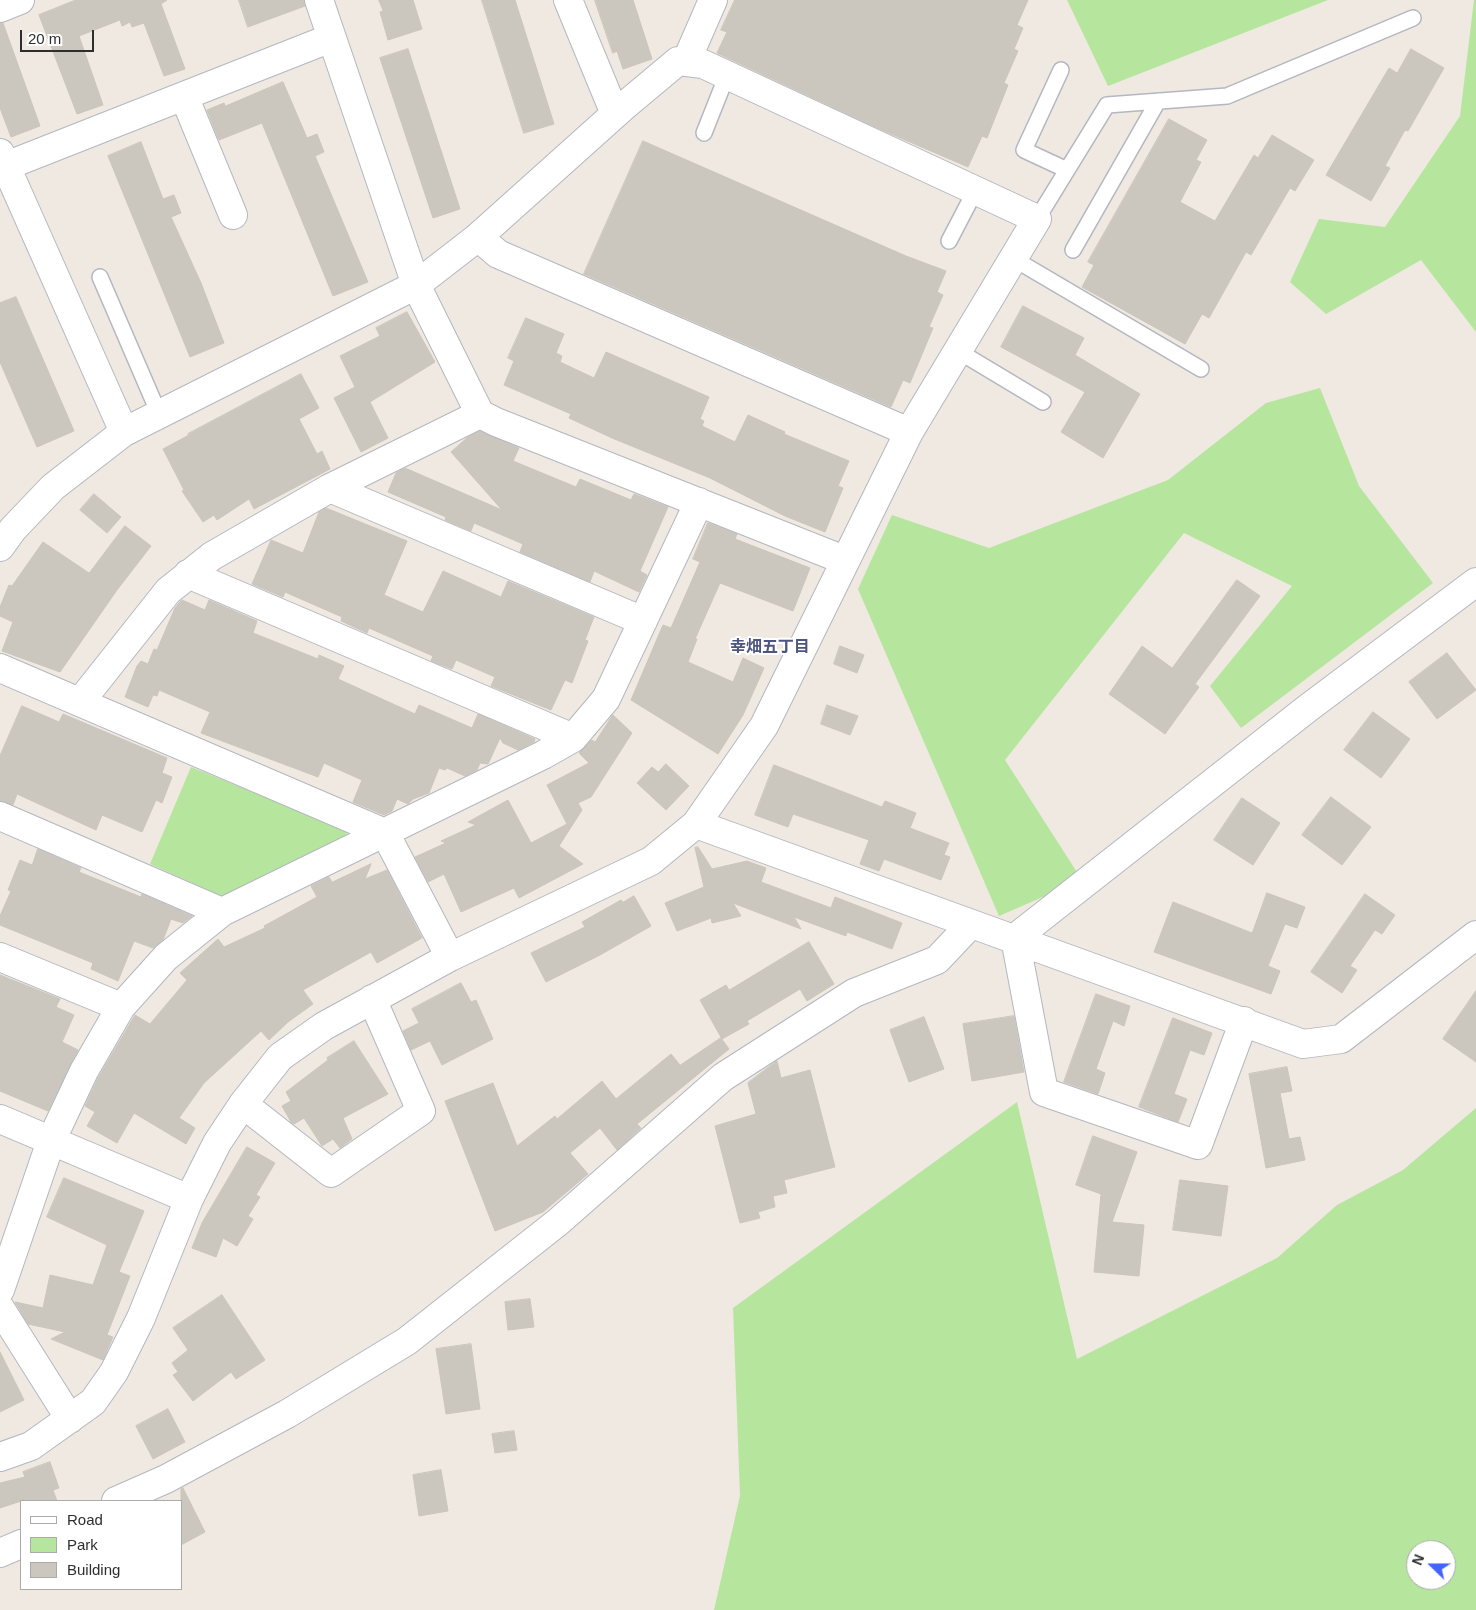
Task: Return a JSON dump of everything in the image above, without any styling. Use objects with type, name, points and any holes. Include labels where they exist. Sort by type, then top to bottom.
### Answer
[{"type":"street","points":[[0,8],[20,0]]},
{"type":"street","points":[[319,0],[416,285],[480,414],[844,560]]},
{"type":"street","points":[[568,0],[616,114]]},
{"type":"street","points":[[686,62],[713,0]]},
{"type":"street","points":[[124,432],[3,159],[184,96],[331,38]]},
{"type":"street","points":[[0,547],[13,529],[53,487],[124,432],[416,285],[478,237],[678,61],[703,64],[1037,219],[908,432],[764,726],[696,824],[651,861],[450,957],[324,1026],[280,1057],[243,1104],[218,1143],[189,1199],[140,1318],[114,1372],[93,1402],[31,1446],[0,1457]]},
{"type":"street","points":[[184,96],[233,215]]},
{"type":"street","points":[[478,237],[498,254],[908,432]]},
{"type":"street","points":[[80,702],[168,591],[212,556],[330,488],[480,414]]},
{"type":"street","points":[[330,488],[643,621]]},
{"type":"street","points":[[0,1290],[51,1141],[84,1071],[121,1007],[166,957],[222,912],[286,879],[385,834],[573,738],[606,699],[699,502]]},
{"type":"street","points":[[188,574],[573,738]]},
{"type":"street","points":[[1015,938],[1308,708],[1476,582]]},
{"type":"street","points":[[0,668],[385,834],[450,957]]},
{"type":"street","points":[[0,816],[222,912]]},
{"type":"street","points":[[696,824],[873,890],[1015,938],[1303,1044],[1341,1039],[1476,935]]},
{"type":"street","points":[[118,1500],[166,1479],[287,1414],[407,1342],[558,1222],[723,1076],[854,993],[937,960],[971,924]]},
{"type":"street","points":[[1015,938],[1044,1092],[1198,1145],[1244,1021]]},
{"type":"street","points":[[0,957],[121,1007]]},
{"type":"street","points":[[243,1104],[332,1173],[421,1111],[372,999]]},
{"type":"street","points":[[0,1119],[189,1199]]},
{"type":"street","points":[[0,1308],[70,1418]]},
{"type":"street","points":[[0,1553],[20,1544]]},
{"type":"lane","points":[[1037,219],[1107,105],[1227,96],[1413,18]]},
{"type":"lane","points":[[1061,70],[1024,150],[1067,170]]},
{"type":"lane","points":[[704,133],[727,75]]},
{"type":"lane","points":[[1074,250],[1158,101]]},
{"type":"lane","points":[[949,240],[975,190]]},
{"type":"lane","points":[[1014,259],[1201,369]]},
{"type":"lane","points":[[100,277],[159,414]]},
{"type":"lane","points":[[958,351],[1043,402]]},
{"type":"green space","points":[[1067,0],[1328,0],[1108,86]]},
{"type":"green space","points":[[1474,0],[1476,0],[1476,332],[1421,260],[1326,314],[1290,282],[1319,219],[1385,227],[1460,116]]},
{"type":"green space","points":[[1320,388],[1359,486],[1433,583],[1241,728],[1210,686],[1292,586],[1184,533],[1005,760],[1082,880],[999,916],[858,589],[892,515],[989,548],[1168,480],[1266,403]]},
{"type":"green space","points":[[191,767],[348,831],[341,842],[230,900],[150,864]]},
{"type":"green space","points":[[1017,1102],[1077,1359],[1277,1258],[1337,1205],[1403,1170],[1476,1108],[1476,1610],[714,1610],[740,1496],[733,1308]]},
{"type":"building","points":[[76,0],[167,0],[161,4],[185,69],[164,76],[144,23],[132,27],[130,22],[122,26],[120,20],[79,36],[103,105],[77,114],[39,15]]},
{"type":"building","points":[[239,0],[304,0],[305,6],[248,27]]},
{"type":"building","points":[[379,0],[413,0],[422,29],[388,40],[380,12],[383,11]]},
{"type":"building","points":[[482,0],[515,0],[554,124],[524,133]]},
{"type":"building","points":[[595,0],[633,0],[652,59],[623,69],[617,51],[613,53]]},
{"type":"building","points":[[735,0],[1028,0],[1017,25],[1023,28],[1014,49],[1018,51],[1004,83],[1008,85],[987,138],[982,136],[968,167],[875,127],[717,53],[727,32],[721,30]]},
{"type":"building","points":[[0,23],[3,23],[40,126],[11,137],[0,108]]},
{"type":"building","points":[[408,49],[460,209],[433,218],[380,58]]},
{"type":"building","points":[[1411,49],[1444,68],[1408,131],[1405,130],[1385,166],[1390,168],[1371,201],[1326,175],[1389,68],[1397,73]]},
{"type":"building","points":[[283,82],[307,138],[317,134],[324,152],[315,156],[368,282],[333,296],[262,123],[219,140],[207,110],[224,103],[225,106]]},
{"type":"building","points":[[1169,119],[1207,140],[1196,160],[1201,162],[1180,202],[1215,221],[1254,155],[1258,158],[1272,135],[1314,160],[1295,191],[1290,188],[1251,255],[1246,252],[1209,318],[1202,314],[1185,344],[1082,287],[1094,265],[1088,262]]},
{"type":"building","points":[[643,141],[906,256],[946,271],[937,292],[943,295],[929,327],[933,328],[910,383],[903,380],[891,407],[584,274]]},
{"type":"building","points":[[141,142],[163,199],[174,195],[181,213],[171,217],[201,283],[224,343],[190,357],[108,156]]},
{"type":"building","points":[[16,297],[74,431],[37,447],[0,362],[0,303]]},
{"type":"building","points":[[1023,306],[1084,338],[1075,355],[1140,394],[1103,458],[1061,432],[1085,392],[1001,347]]},
{"type":"building","points":[[407,312],[435,362],[370,402],[388,438],[361,452],[334,398],[355,387],[340,356],[380,336],[376,328]]},
{"type":"building","points":[[526,318],[564,334],[556,353],[562,356],[560,362],[594,378],[606,352],[709,397],[700,419],[704,421],[702,426],[735,442],[748,415],[785,432],[784,434],[849,461],[838,486],[843,488],[825,532],[785,516],[710,478],[612,438],[569,418],[571,414],[504,385],[514,361],[508,358]]},
{"type":"building","points":[[301,374],[319,408],[299,419],[317,454],[322,451],[330,469],[254,509],[249,499],[217,520],[214,515],[203,522],[182,491],[184,490],[163,449]]},
{"type":"building","points":[[480,431],[519,448],[513,461],[576,487],[580,479],[631,500],[634,494],[668,507],[640,571],[647,575],[639,592],[594,571],[590,582],[520,552],[523,544],[474,523],[471,531],[445,520],[446,517],[388,492],[396,473],[405,468],[502,510],[451,452],[468,437]]},
{"type":"building","points":[[94,494],[121,517],[107,533],[80,510]]},
{"type":"building","points":[[326,508],[407,541],[384,595],[423,612],[443,571],[501,597],[508,581],[594,617],[585,640],[588,641],[572,683],[565,680],[551,710],[491,686],[495,677],[456,660],[452,669],[431,661],[433,656],[369,628],[367,633],[341,621],[342,617],[285,592],[283,597],[252,584],[271,540],[303,553],[319,512]]},
{"type":"building","points":[[708,523],[737,534],[735,539],[810,568],[793,611],[720,583],[695,639],[697,639],[688,662],[733,682],[743,658],[764,668],[743,715],[718,754],[631,700],[663,625],[671,628],[700,562],[693,559]]},
{"type":"building","points":[[125,526],[151,546],[117,590],[60,672],[2,651],[13,622],[0,616],[0,607],[9,585],[12,586],[43,542],[89,573]]},
{"type":"building","points":[[1237,580],[1260,596],[1195,684],[1199,687],[1165,734],[1109,694],[1142,646],[1172,668]]},
{"type":"building","points":[[182,600],[205,610],[209,600],[257,621],[253,633],[318,659],[319,655],[344,666],[338,679],[415,714],[419,705],[472,728],[478,714],[535,739],[534,742],[518,750],[503,743],[500,738],[488,764],[480,763],[477,770],[465,776],[447,768],[445,770],[439,768],[429,793],[413,799],[408,804],[397,799],[392,811],[384,815],[353,802],[362,780],[324,763],[318,777],[201,733],[210,712],[159,690],[157,696],[153,695],[148,707],[125,697],[137,666],[141,661],[148,664],[154,649],[157,650],[175,608]]},
{"type":"building","points":[[840,646],[864,655],[857,673],[834,664]]},
{"type":"building","points":[[1447,653],[1476,690],[1437,719],[1409,682]]},
{"type":"building","points":[[827,705],[858,716],[850,735],[821,724]]},
{"type":"building","points":[[22,706],[59,722],[63,714],[167,758],[162,773],[172,777],[162,803],[156,800],[142,832],[102,815],[96,830],[17,794],[13,805],[0,801],[0,756]]},
{"type":"building","points":[[1373,712],[1410,739],[1381,778],[1344,750]]},
{"type":"building","points":[[613,715],[632,733],[591,797],[578,803],[582,810],[559,846],[583,864],[519,898],[514,888],[461,912],[444,874],[428,882],[415,857],[446,843],[441,841],[476,825],[468,822],[508,800],[531,843],[567,824],[547,785],[589,763],[579,753],[592,740],[595,742]]},
{"type":"building","points":[[666,764],[689,786],[666,810],[637,783],[652,767],[658,772]]},
{"type":"building","points":[[774,765],[882,807],[885,801],[916,813],[910,828],[949,843],[944,855],[950,857],[941,880],[884,859],[879,871],[860,864],[869,840],[793,814],[788,827],[755,815]]},
{"type":"building","points":[[1331,797],[1371,827],[1342,865],[1302,835]]},
{"type":"building","points":[[1242,798],[1280,823],[1253,865],[1214,840]]},
{"type":"building","points":[[698,847],[712,869],[747,861],[766,868],[761,882],[831,908],[835,897],[902,923],[892,949],[847,932],[846,936],[794,917],[801,929],[733,903],[741,916],[712,923],[711,918],[677,931],[665,903],[704,887],[695,848]]},
{"type":"building","points":[[38,849],[81,868],[79,872],[141,897],[142,894],[192,916],[183,923],[171,919],[163,940],[153,948],[134,941],[118,981],[91,969],[93,963],[0,925],[0,916],[11,891],[8,890],[20,860],[32,865]]},
{"type":"building","points":[[371,864],[365,879],[387,870],[422,938],[377,963],[371,952],[303,990],[313,1004],[288,1022],[269,1040],[261,1031],[204,1083],[179,1118],[195,1128],[186,1144],[134,1113],[117,1143],[87,1126],[95,1112],[85,1106],[98,1078],[135,1015],[150,1024],[187,980],[180,973],[218,939],[224,947],[265,928],[264,926],[317,897],[311,886],[329,877],[332,882]]},
{"type":"building","points":[[1267,893],[1305,907],[1297,928],[1285,924],[1268,966],[1280,971],[1271,994],[1154,952],[1173,902],[1252,933]]},
{"type":"building","points":[[1365,894],[1395,915],[1382,934],[1375,930],[1350,966],[1357,970],[1342,993],[1311,972]]},
{"type":"building","points":[[634,896],[651,926],[600,955],[546,982],[531,953],[585,927],[582,922],[621,900],[623,902]]},
{"type":"building","points":[[809,942],[834,984],[807,1001],[800,989],[747,1021],[749,1024],[722,1039],[700,1000],[726,985],[729,990]]},
{"type":"building","points":[[0,975],[60,999],[56,1007],[74,1015],[62,1042],[78,1050],[48,1111],[0,1091]]},
{"type":"building","points":[[461,983],[471,1002],[476,1000],[493,1039],[442,1065],[430,1041],[411,1050],[403,1031],[419,1023],[412,1009]]},
{"type":"building","points":[[1476,991],[1476,1062],[1443,1039]]},
{"type":"building","points":[[1096,994],[1130,1006],[1124,1026],[1113,1021],[1096,1069],[1105,1073],[1098,1094],[1064,1082]]},
{"type":"building","points":[[1014,1016],[1024,1072],[972,1081],[963,1024]]},
{"type":"building","points":[[924,1017],[944,1069],[909,1082],[890,1030]]},
{"type":"building","points":[[1173,1018],[1212,1033],[1204,1055],[1190,1050],[1174,1094],[1187,1099],[1178,1122],[1139,1107]]},
{"type":"building","points":[[721,1038],[729,1049],[637,1124],[641,1128],[617,1150],[600,1128],[570,1153],[588,1174],[543,1212],[495,1231],[445,1101],[493,1083],[517,1146],[555,1116],[557,1119],[602,1081],[616,1099],[671,1054],[680,1065]]},
{"type":"building","points":[[354,1041],[388,1094],[343,1118],[352,1139],[340,1148],[333,1139],[322,1146],[304,1118],[294,1124],[291,1122],[282,1106],[291,1101],[286,1092],[328,1060],[327,1058]]},
{"type":"building","points":[[777,1061],[781,1078],[810,1070],[835,1167],[784,1180],[787,1193],[773,1196],[775,1207],[758,1212],[760,1218],[740,1223],[715,1126],[756,1114],[748,1083]]},
{"type":"building","points":[[1287,1067],[1292,1091],[1280,1093],[1289,1139],[1300,1137],[1305,1160],[1266,1168],[1249,1074]]},
{"type":"building","points":[[1093,1136],[1137,1152],[1112,1222],[1144,1225],[1139,1276],[1094,1272],[1101,1194],[1076,1185]]},
{"type":"building","points":[[247,1147],[275,1163],[256,1195],[260,1197],[248,1216],[253,1219],[237,1246],[223,1238],[216,1257],[192,1248],[202,1223]]},
{"type":"building","points":[[64,1178],[144,1211],[119,1272],[130,1276],[107,1335],[113,1337],[103,1360],[51,1339],[65,1332],[28,1324],[15,1302],[43,1308],[50,1275],[93,1285],[107,1245],[47,1217]]},
{"type":"building","points":[[1180,1180],[1228,1186],[1221,1236],[1173,1230]]},
{"type":"building","points":[[222,1295],[265,1360],[236,1379],[231,1372],[193,1401],[173,1375],[178,1372],[172,1363],[188,1350],[173,1328]]},
{"type":"building","points":[[530,1299],[534,1327],[508,1330],[505,1302]]},
{"type":"building","points":[[471,1344],[480,1409],[446,1414],[436,1349]]},
{"type":"building","points":[[0,1352],[24,1400],[0,1412]]},
{"type":"building","points":[[168,1409],[185,1442],[153,1459],[136,1426]]},
{"type":"building","points":[[514,1431],[517,1450],[495,1453],[492,1434]]},
{"type":"building","points":[[50,1462],[59,1488],[53,1490],[57,1500],[20,1500],[0,1508],[0,1483],[25,1477],[23,1472]]},
{"type":"building","points":[[441,1470],[448,1511],[419,1516],[413,1475]]},
{"type":"building","points":[[183,1488],[205,1532],[182,1544],[182,1500],[181,1489]]},
{"type":"district","name":"幸畑五丁目","points":[[770,648]]}]
